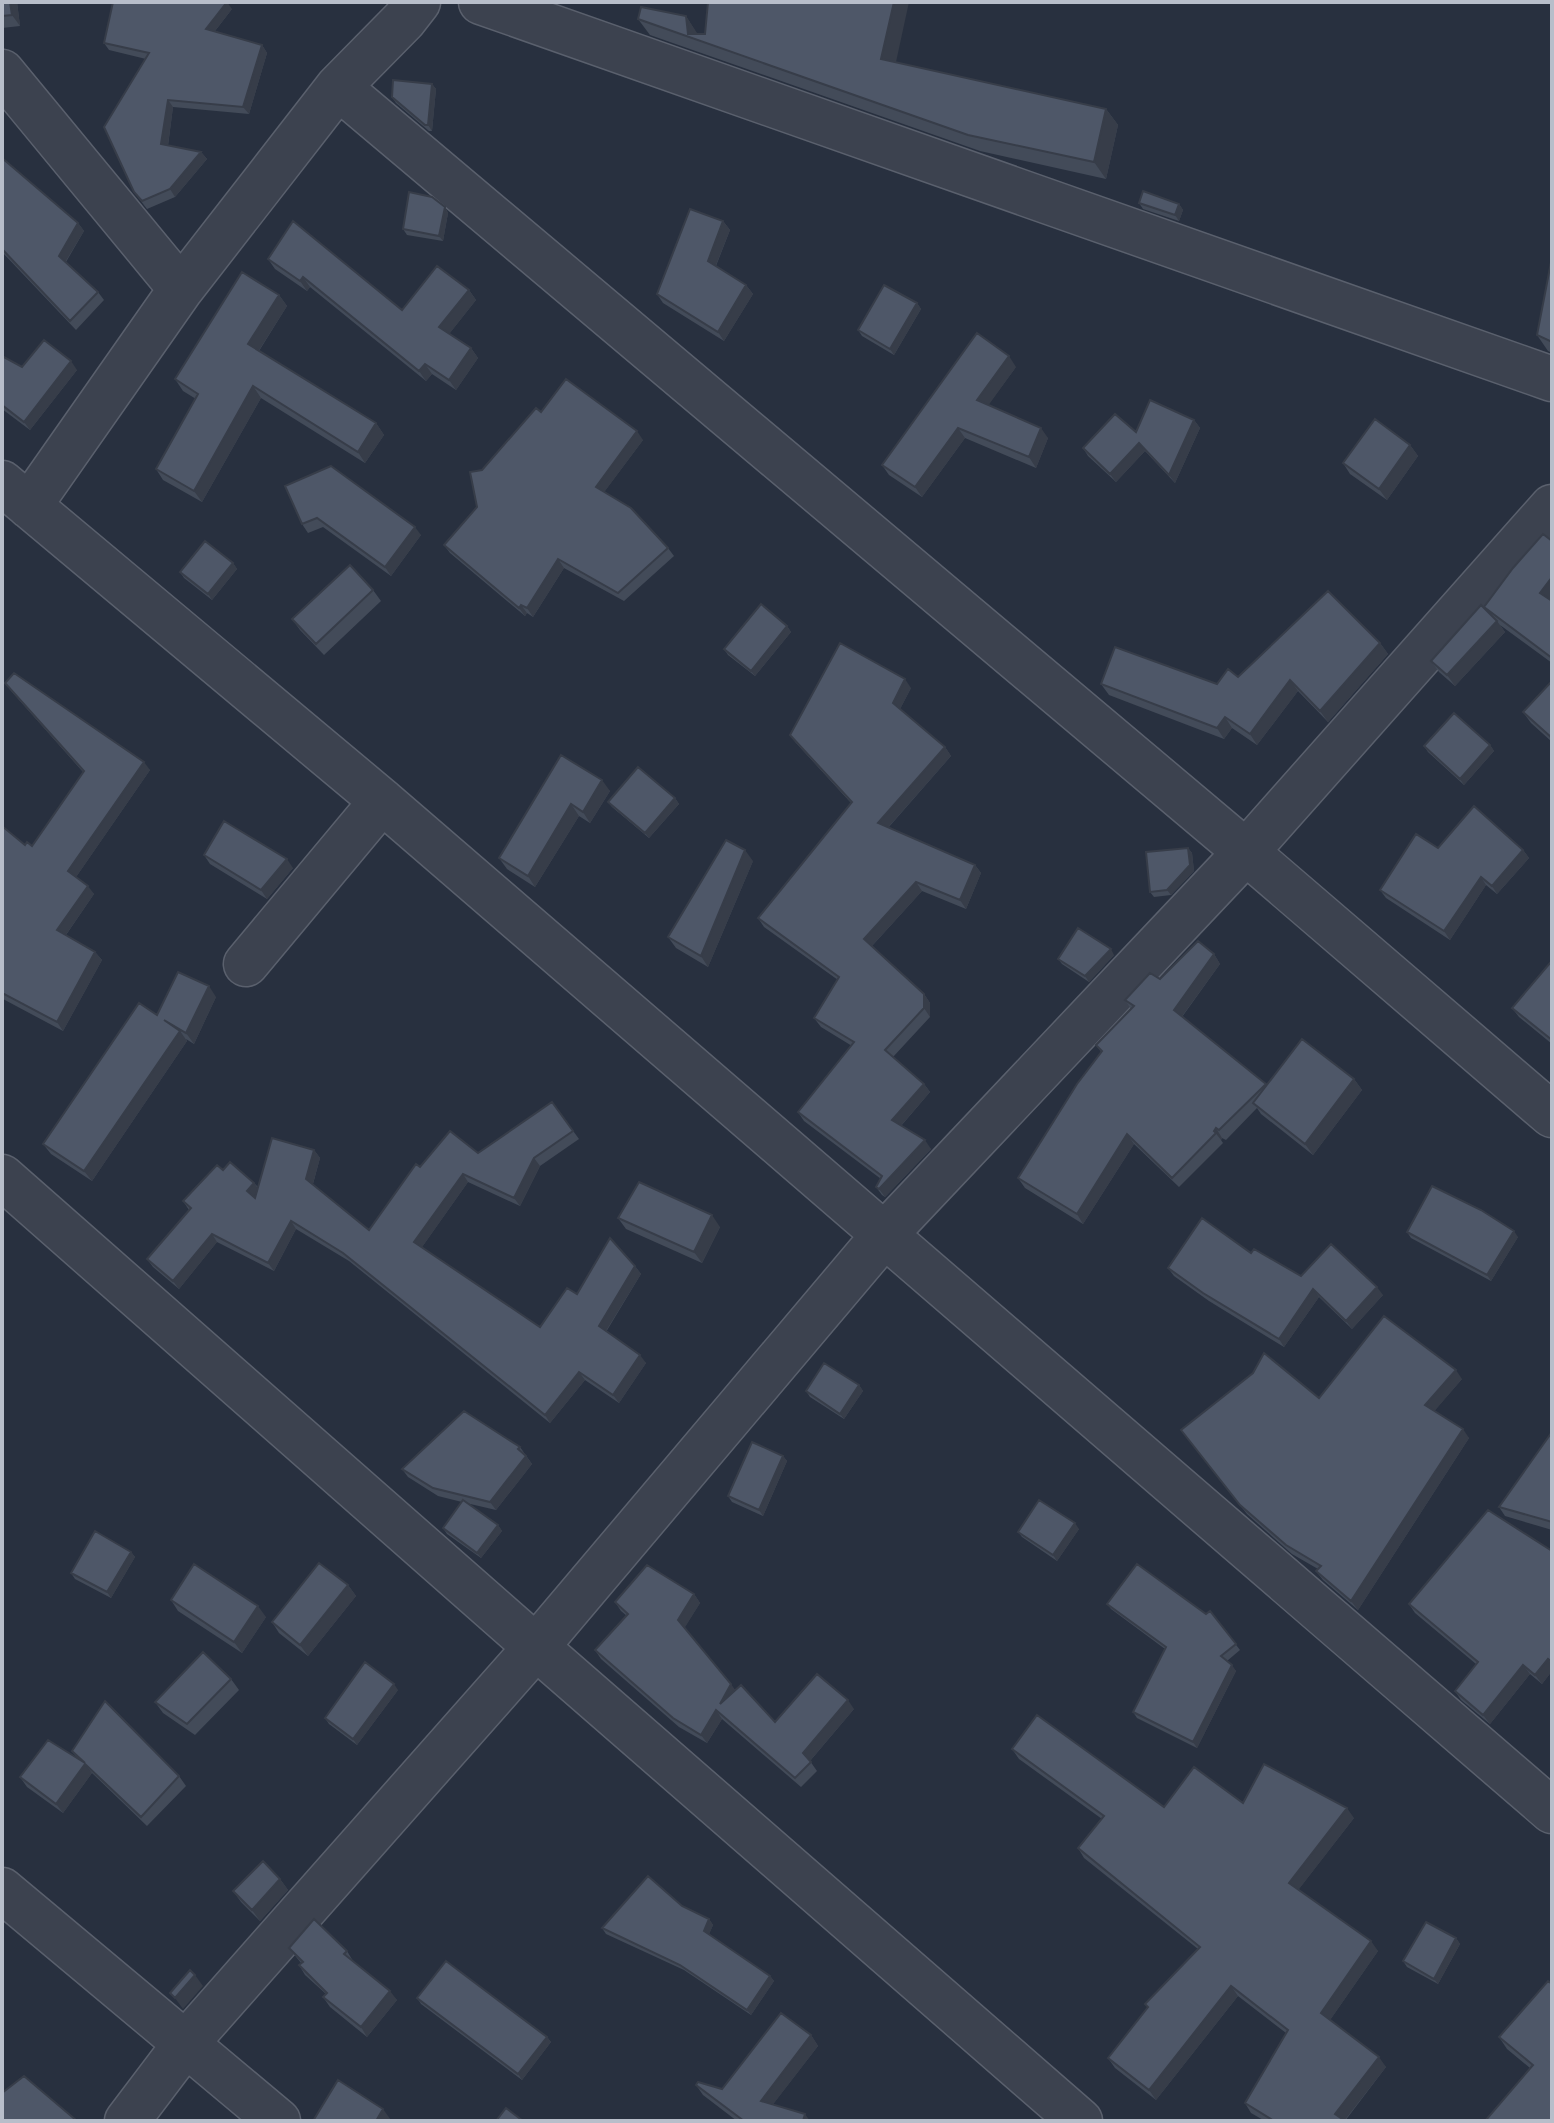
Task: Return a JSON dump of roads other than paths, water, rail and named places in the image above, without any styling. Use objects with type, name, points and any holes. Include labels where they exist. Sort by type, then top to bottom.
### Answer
[{"type":"street","points":[[418,2],[338,87],[181,289],[15,494],[382,801],[1552,1811]]},
{"type":"street","points":[[481,2],[1552,379]]},
{"type":"street","points":[[2,72],[181,289]]},
{"type":"street","points":[[338,87],[1246,852],[1552,1115]]},
{"type":"street","points":[[127,2121],[186,2043],[536,1647],[885,1234],[1246,852],[1552,507]]},
{"type":"street","points":[[246,964],[382,801]]},
{"type":"street","points":[[2,1177],[1080,2121]]},
{"type":"street","points":[[2,1890],[278,2121]]}]
